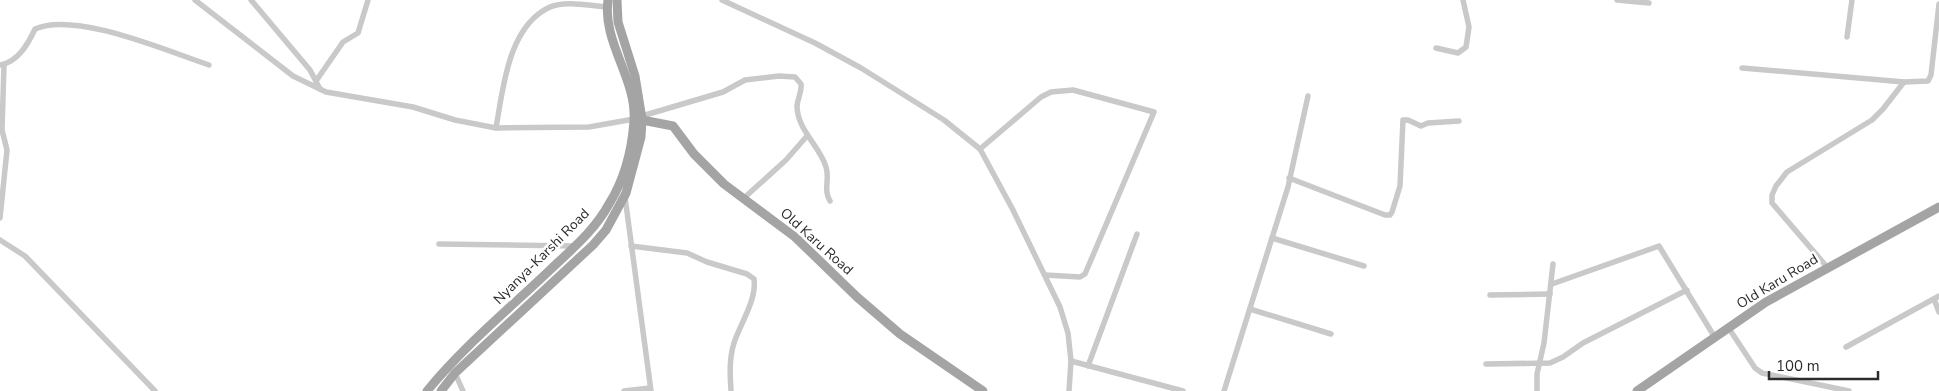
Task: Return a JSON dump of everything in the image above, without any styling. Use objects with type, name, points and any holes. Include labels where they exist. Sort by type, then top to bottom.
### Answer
[{"type":"main road","name":"Nyanya-Karshi Road","points":[[441,391],[454,373],[593,245],[606,230],[625,197],[636,160],[639,118],[635,76],[618,22],[617,0]]},
{"type":"main road","name":"Nyanya-Karshi Road","points":[[427,391],[473,340],[593,228],[617,190],[639,118],[616,46],[607,3]]},
{"type":"main road","name":"Old Karu Road","points":[[639,118],[669,124],[677,129],[694,154],[724,184],[795,237],[857,297],[900,334],[983,391]]},
{"type":"main road","name":"Old Karu Road","points":[[1637,391],[1714,336],[1766,302],[1939,207]]},
{"type":"street","points":[[195,0],[293,76],[326,92],[413,107],[455,120],[496,128],[589,126],[639,118],[723,92],[745,80],[791,76],[798,78],[802,84],[797,108],[807,136],[819,151],[825,164],[828,178],[825,191],[830,201]]},
{"type":"street","points":[[254,0],[290,45],[320,89]]},
{"type":"street","points":[[316,81],[343,42],[358,33],[368,0]]},
{"type":"street","points":[[722,0],[815,43],[861,68],[944,120],[980,149],[1045,275],[1068,333],[1072,361],[1069,391]]},
{"type":"street","points":[[1436,48],[1458,53],[1466,47],[1469,27],[1463,0]]},
{"type":"street","points":[[1617,0],[1649,3]]},
{"type":"street","points":[[1847,37],[1852,0]]},
{"type":"street","points":[[496,128],[507,65],[519,37],[537,15],[550,7],[562,4],[607,3]]},
{"type":"street","points":[[1742,68],[1922,83],[1928,81],[1931,75],[1939,4]]},
{"type":"street","points":[[0,218],[6,150],[2,130],[2,65],[17,57],[28,45],[35,29],[46,24],[67,24],[104,31],[209,65]]},
{"type":"street","points":[[1827,267],[1772,204],[1772,195],[1787,172],[1872,120],[1904,82]]},
{"type":"street","points":[[980,149],[1041,96],[1051,92],[1073,90],[1154,112],[1085,274],[1080,277],[1045,275]]},
{"type":"street","points":[[1224,391],[1272,238],[1289,178],[1308,96]]},
{"type":"street","points":[[1289,178],[1385,215],[1390,215],[1400,186],[1401,122],[1408,120],[1422,126],[1428,123],[1459,121]]},
{"type":"street","points":[[744,198],[786,160],[807,136]]},
{"type":"street","points":[[624,391],[651,390],[625,197]]},
{"type":"street","points":[[1088,366],[1137,234]]},
{"type":"street","points":[[1272,238],[1364,266]]},
{"type":"street","points":[[0,240],[25,256],[155,391]]},
{"type":"street","points":[[439,244],[574,246]]},
{"type":"street","points":[[631,246],[687,254],[747,274],[754,279],[755,285],[751,301],[732,352],[731,391]]},
{"type":"street","points":[[1552,284],[1658,246],[1714,336]]},
{"type":"street","points":[[1537,391],[1539,363],[1552,284],[1553,264]]},
{"type":"street","points":[[1486,364],[1539,363],[1558,360],[1583,343],[1687,290]]},
{"type":"street","points":[[1490,294],[1550,294]]},
{"type":"street","points":[[1846,347],[1937,297],[1939,312]]},
{"type":"street","points":[[1250,309],[1331,334]]},
{"type":"street","points":[[1728,327],[1755,368],[1762,373],[1849,391]]},
{"type":"street","points":[[1072,361],[1183,391]]},
{"type":"street","points":[[454,373],[463,391]]}]
